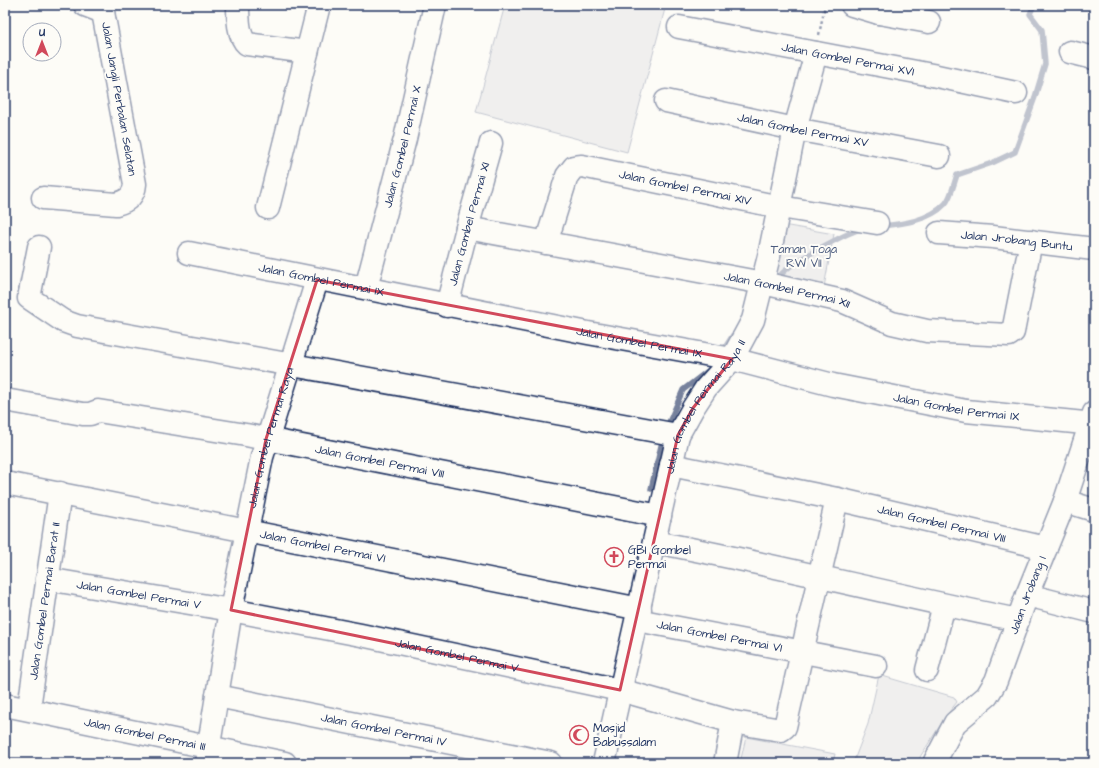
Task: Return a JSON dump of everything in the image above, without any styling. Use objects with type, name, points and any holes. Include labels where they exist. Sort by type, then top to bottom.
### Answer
[{"type":"street","points":[[238,5],[240,33],[242,40],[247,44],[307,52]]},
{"type":"street","points":[[268,208],[319,5]]},
{"type":"street","name":"Jalan Gombel Permai X","points":[[366,288],[405,139],[435,5]]},
{"type":"street","points":[[852,5],[881,9],[929,22]]},
{"type":"street","name":"Jalan Jangli Perbalan Selatan","points":[[43,198],[116,204],[125,201],[132,196],[134,191],[135,184],[97,7]]},
{"type":"street","name":"Jalan Gombel Permai XVI","points":[[679,27],[932,75],[1016,93]]},
{"type":"street","points":[[1070,52],[1094,58]]},
{"type":"street","name":"Jalan Gombel Permai Raya II","points":[[604,763],[678,435],[706,388],[732,359],[753,320],[780,207],[795,129],[816,53]]},
{"type":"street","name":"Jalan Gombel Permai XV","points":[[666,101],[795,129],[939,156]]},
{"type":"street","name":"Jalan Gombel Permai XI","points":[[448,306],[466,228],[491,143]]},
{"type":"street","name":"Jalan Gombel Permai XIV","points":[[546,243],[567,176],[574,168],[582,166],[780,207],[877,224]]},
{"type":"street","name":"Jalan Gombel Permai XII","points":[[466,228],[763,283],[842,301],[892,323],[927,331],[1009,335],[1013,332],[1031,241]]},
{"type":"street","name":"Jalan Jrobang Buntu","points":[[939,233],[1031,241],[1094,249]]},
{"type":"street","points":[[39,247],[29,298],[64,321],[77,326],[118,335],[292,364],[678,435]]},
{"type":"street","name":"Jalan Gombel Permai IX","points":[[189,253],[448,306],[732,359],[833,385],[966,411],[1093,420]]},
{"type":"street","name":"Jalan Gombel Permai Raya","points":[[206,755],[231,610],[266,439],[292,364],[318,280]]},
{"type":"street","name":"Jalan Gombel Permai VIII","points":[[5,400],[83,414],[90,414],[98,411],[266,439],[660,516]]},
{"type":"street","name":"Jalan Jrobang I","points":[[935,761],[955,723],[990,693],[996,681],[1018,620],[1065,501],[1093,420]]},
{"type":"street","name":"Jalan Gombel Permai VIII","points":[[671,465],[837,499],[1046,548]]},
{"type":"street","name":"Jalan Gombel Permai VI","points":[[5,483],[248,530],[876,666]]},
{"type":"street","name":"Jalan Gombel Permai Barat II","points":[[29,708],[60,494]]},
{"type":"street","points":[[802,651],[837,499]]},
{"type":"street","points":[[1065,501],[1094,510]]},
{"type":"street","points":[[655,542],[819,576],[944,605],[1018,620]]},
{"type":"street","name":"Jalan Gombel Permai V","points":[[47,579],[231,610],[361,635],[620,690],[733,722],[779,730],[784,729],[802,651]]},
{"type":"street","points":[[1028,595],[1094,612]]},
{"type":"street","points":[[927,670],[944,605]]},
{"type":"street","name":"Jalan Gombel Permai IV","points":[[217,696],[551,763]]},
{"type":"street","name":"Jalan Gombel Permai III","points":[[5,704],[29,708],[206,755],[285,763]]},
{"type":"street","points":[[725,763],[733,722]]},
{"type":"path","points":[[816,53],[825,5]]},
{"type":"highlighted area","points":[[317,280],[732,359],[693,408],[678,435],[620,690],[231,610],[266,439]]},
{"type":"green space","points":[[505,5],[666,5],[627,152],[476,112]]},
{"type":"green space","name":"Taman Toga RW VII","points":[[783,225],[834,234],[824,287],[773,279]]},
{"type":"green space","points":[[879,675],[954,697],[957,702],[946,716],[920,757],[920,763],[853,763],[868,724]]},
{"type":"green space","points":[[746,737],[835,754],[833,763],[740,763]]},
{"type":"waterway","points":[[881,226],[915,221],[939,210],[951,194],[957,175],[992,163],[1015,152],[1045,64],[1042,30],[1030,14],[1034,5]]},
{"type":"waterway","points":[[776,280],[784,271],[812,253],[847,234],[862,229]]},
{"type":"waterway","points":[[722,352],[733,335]]},
{"type":"waterway","points":[[666,429],[683,390],[709,370]]},
{"type":"waterway","points":[[651,489],[663,437]]},
{"type":"place","name":"GBI Gombel Permai","points":[[614,557]]},
{"type":"place","name":"Masjid Babussalam","points":[[579,735]]}]
